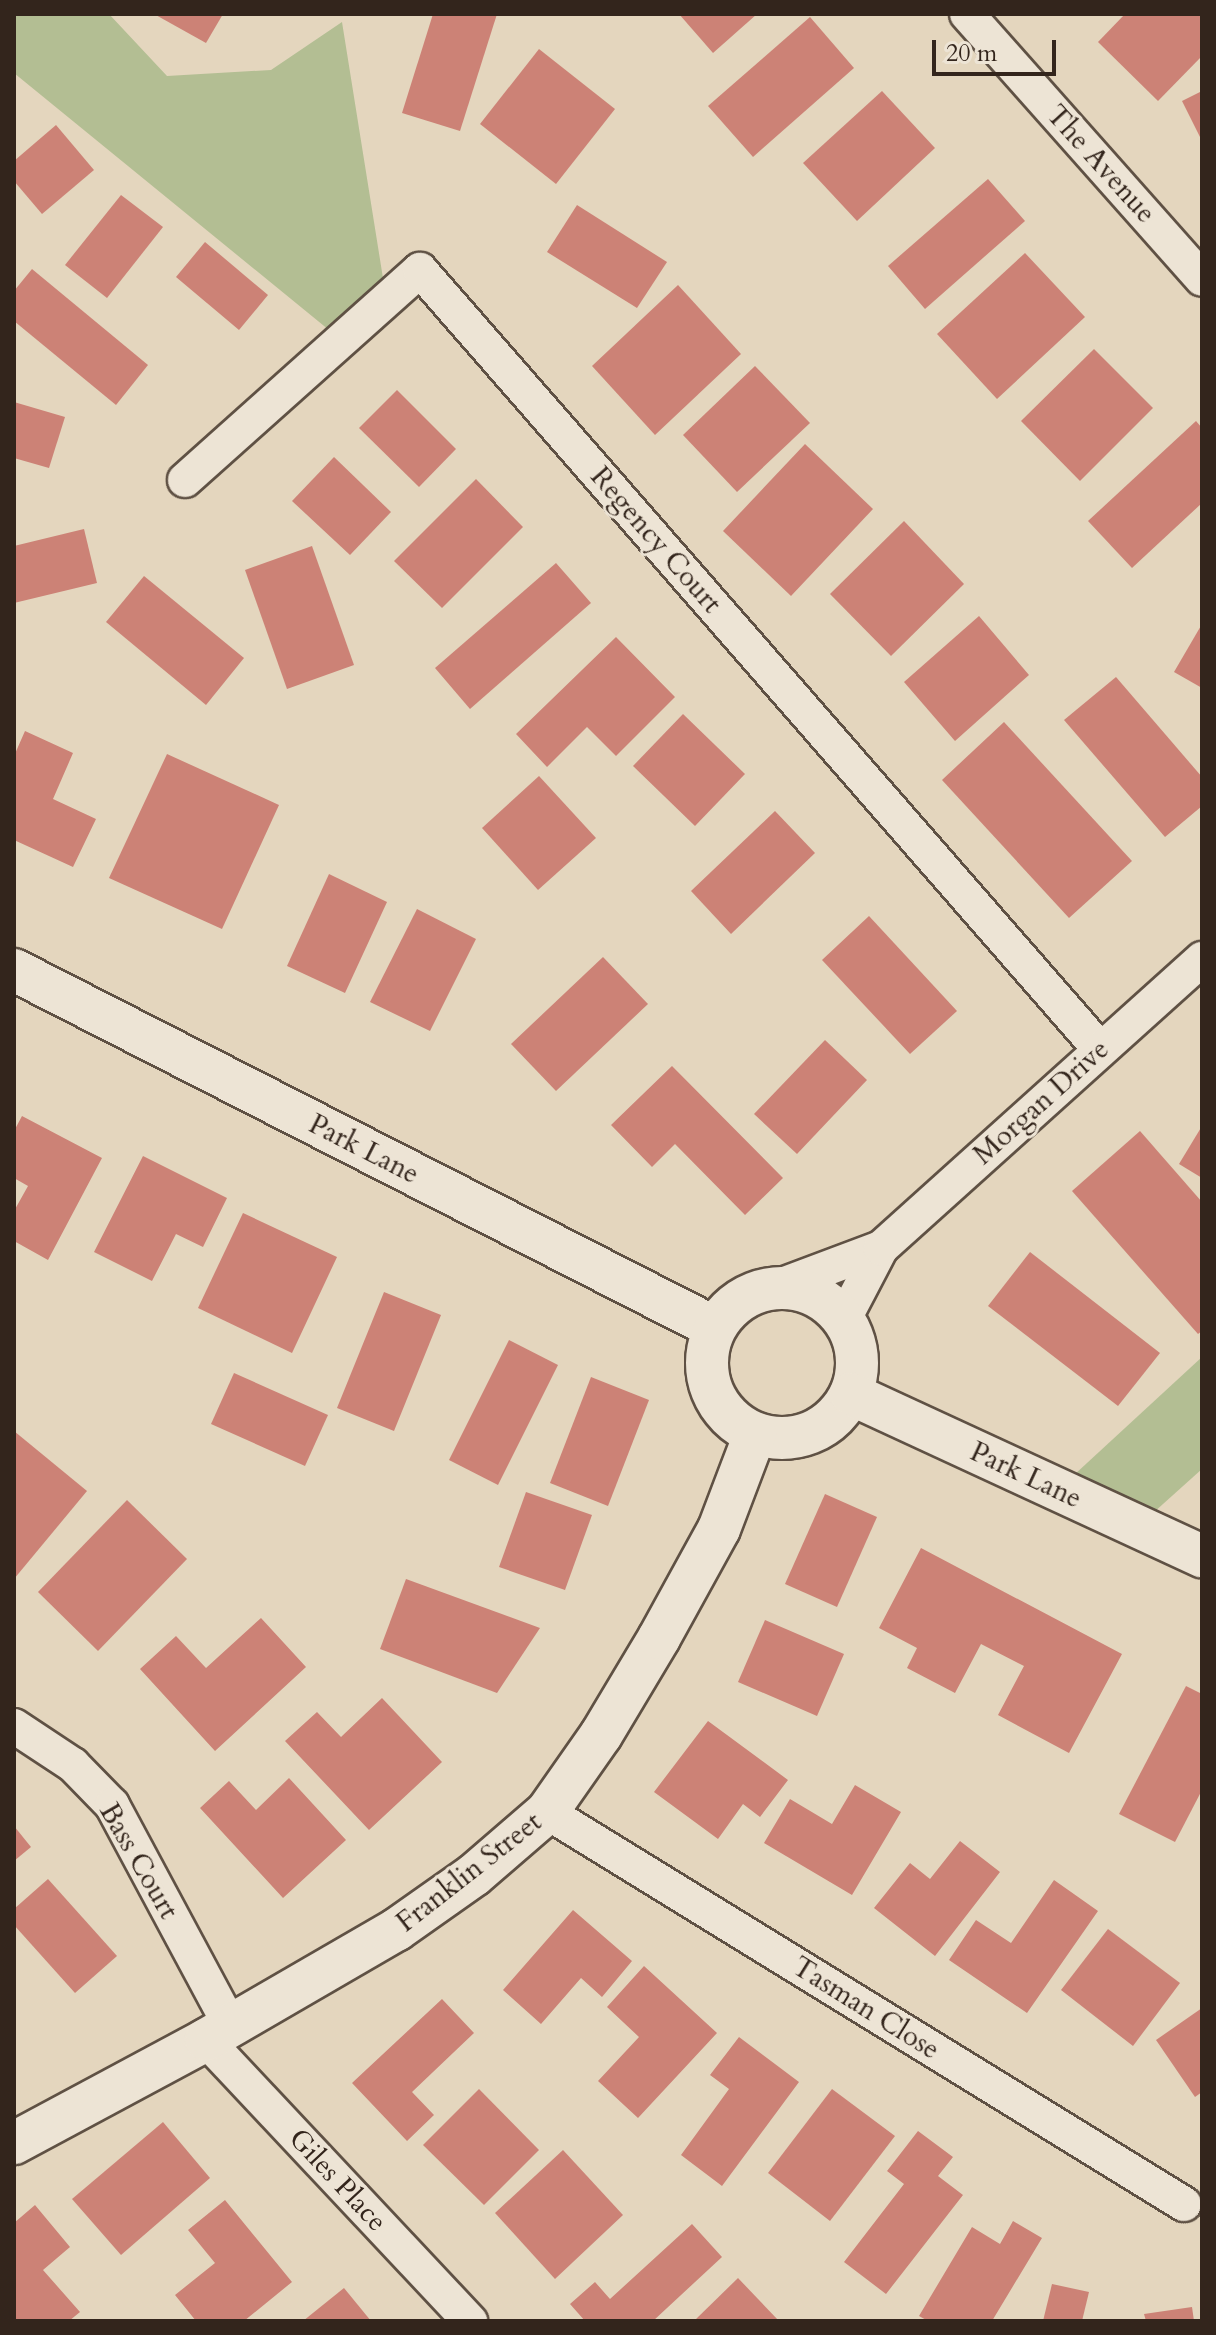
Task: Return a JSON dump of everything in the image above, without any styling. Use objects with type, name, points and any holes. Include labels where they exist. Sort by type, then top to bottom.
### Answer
[{"type":"street","name":"The Avenue","points":[[967,14],[1202,279]]},
{"type":"street","name":"Regency Court","points":[[185,480],[420,270],[1099,1048]]},
{"type":"street","name":"Morgan Drive","points":[[844,1319],[881,1248],[1099,1048],[1202,959]]},
{"type":"street","name":"Park Lane","points":[[14,970],[715,1328]]},
{"type":"street","name":"Morgan Drive","points":[[777,1287],[881,1248]]},
{"type":"street","points":[[777,1287],[803,1290],[826,1301],[844,1319],[855,1343],[858,1369],[851,1394],[839,1413],[821,1428],[800,1436],[777,1439],[755,1434],[725,1412],[707,1378],[706,1353],[715,1328],[730,1307],[752,1293],[777,1287]]},
{"type":"street","name":"Park Lane","points":[[851,1394],[1202,1556]]},
{"type":"street","name":"Franklin Street","points":[[14,2143],[218,2032],[396,1930],[474,1875],[547,1812],[601,1735],[667,1625],[719,1529],[755,1434]]},
{"type":"street","name":"Bass Court","points":[[14,1726],[73,1765],[112,1805],[218,2032]]},
{"type":"street","name":"Tasman Close","points":[[547,1812],[1184,2204]]},
{"type":"street","name":"Giles Place","points":[[218,2032],[470,2321]]},
{"type":"green space","points":[[14,14],[109,14],[167,76],[271,70],[342,22],[386,297],[340,339],[14,73]]},
{"type":"green space","points":[[1202,1357],[1202,1469],[1153,1513],[1074,1475]]},
{"type":"building","points":[[154,14],[223,14],[206,43]]},
{"type":"building","points":[[433,14],[497,14],[460,131],[402,113]]},
{"type":"building","points":[[679,14],[757,14],[713,53]]},
{"type":"building","points":[[1125,14],[1202,14],[1202,56],[1158,101],[1098,42]]},
{"type":"building","points":[[810,17],[854,68],[753,157],[708,106]]},
{"type":"building","points":[[539,49],[615,109],[556,184],[480,124]]},
{"type":"building","points":[[882,91],[935,148],[857,221],[803,163]]},
{"type":"building","points":[[1202,91],[1202,141],[1182,101]]},
{"type":"building","points":[[56,125],[94,170],[42,214],[14,181],[14,161]]},
{"type":"building","points":[[988,179],[1025,221],[925,309],[888,266]]},
{"type":"building","points":[[121,195],[163,227],[107,298],[65,265]]},
{"type":"building","points":[[577,205],[667,262],[637,308],[547,252]]},
{"type":"building","points":[[205,242],[268,295],[239,330],[176,277]]},
{"type":"building","points":[[1025,253],[1085,317],[997,399],[937,334]]},
{"type":"building","points":[[32,269],[148,365],[116,405],[14,321],[14,291]]},
{"type":"building","points":[[678,285],[741,354],[655,435],[592,366]]},
{"type":"building","points":[[1094,349],[1153,408],[1080,481],[1021,421]]},
{"type":"building","points":[[755,366],[810,423],[737,492],[683,435]]},
{"type":"building","points":[[397,390],[456,449],[419,487],[359,428]]},
{"type":"building","points":[[14,402],[65,417],[49,468],[14,458]]},
{"type":"building","points":[[1196,421],[1202,428],[1202,503],[1132,568],[1088,521]]},
{"type":"building","points":[[805,444],[873,509],[791,596],[723,531]]},
{"type":"building","points":[[334,457],[391,512],[350,555],[292,501]]},
{"type":"building","points":[[476,479],[523,527],[442,608],[394,561]]},
{"type":"building","points":[[904,521],[964,584],[891,656],[830,594]]},
{"type":"building","points":[[84,529],[97,583],[14,603],[14,546]]},
{"type":"building","points":[[312,546],[354,665],[287,689],[245,570]]},
{"type":"building","points":[[556,563],[591,603],[470,709],[435,668]]},
{"type":"building","points":[[144,576],[244,658],[206,705],[106,622]]},
{"type":"building","points":[[979,616],[1029,675],[955,741],[904,682]]},
{"type":"building","points":[[1202,624],[1202,688],[1174,672]]},
{"type":"building","points":[[616,637],[675,697],[616,756],[587,727],[547,767],[516,734]]},
{"type":"building","points":[[1116,677],[1202,777],[1202,806],[1165,837],[1064,720]]},
{"type":"building","points":[[683,714],[745,774],[695,826],[633,766]]},
{"type":"building","points":[[1004,722],[1132,861],[1069,918],[942,780]]},
{"type":"building","points":[[25,731],[73,753],[53,799],[96,819],[73,867],[14,840],[14,756]]},
{"type":"building","points":[[167,754],[279,805],[222,929],[109,878]]},
{"type":"building","points":[[539,776],[596,838],[538,890],[482,828]]},
{"type":"building","points":[[775,811],[815,853],[731,934],[691,891]]},
{"type":"building","points":[[329,874],[387,902],[345,993],[287,966]]},
{"type":"building","points":[[417,909],[476,939],[430,1031],[370,1002]]},
{"type":"building","points":[[869,916],[957,1011],[910,1054],[822,960]]},
{"type":"building","points":[[603,957],[648,1004],[556,1091],[511,1044]]},
{"type":"building","points":[[825,1040],[867,1080],[797,1154],[754,1114]]},
{"type":"building","points":[[672,1066],[783,1178],[745,1215],[675,1144],[652,1167],[611,1125]]},
{"type":"building","points":[[22,1116],[102,1158],[48,1260],[14,1241],[14,1211],[28,1186],[14,1178],[14,1131]]},
{"type":"building","points":[[1202,1126],[1202,1178],[1179,1164]]},
{"type":"building","points":[[1140,1131],[1202,1202],[1202,1331],[1198,1334],[1072,1191]]},
{"type":"building","points":[[143,1156],[227,1198],[203,1247],[176,1234],[152,1281],[94,1252]]},
{"type":"building","points":[[243,1213],[337,1257],[292,1353],[198,1308]]},
{"type":"building","points":[[1030,1252],[1160,1353],[1118,1406],[988,1306]]},
{"type":"building","points":[[384,1292],[441,1315],[394,1431],[337,1408]]},
{"type":"building","points":[[509,1340],[558,1365],[498,1485],[449,1460]]},
{"type":"building","points":[[234,1373],[328,1415],[305,1466],[211,1424]]},
{"type":"building","points":[[591,1377],[649,1400],[608,1506],[550,1483]]},
{"type":"building","points":[[14,1431],[87,1491],[14,1579]]},
{"type":"building","points":[[526,1492],[592,1515],[565,1590],[499,1567]]},
{"type":"building","points":[[825,1494],[877,1517],[837,1607],[785,1584]]},
{"type":"building","points":[[127,1500],[187,1559],[98,1651],[38,1592]]},
{"type":"building","points":[[921,1548],[1122,1654],[1069,1753],[998,1715],[1024,1666],[981,1644],[955,1693],[907,1668],[917,1648],[879,1628]]},
{"type":"building","points":[[406,1579],[540,1628],[497,1693],[380,1649]]},
{"type":"building","points":[[261,1618],[306,1667],[215,1751],[140,1669],[176,1636],[206,1668]]},
{"type":"building","points":[[765,1620],[844,1654],[817,1716],[738,1682]]},
{"type":"building","points":[[1186,1686],[1202,1694],[1202,1790],[1175,1842],[1119,1814]]},
{"type":"building","points":[[382,1698],[442,1762],[369,1830],[285,1741],[317,1712],[341,1737]]},
{"type":"building","points":[[708,1721],[788,1780],[760,1817],[743,1804],[718,1839],[654,1792]]},
{"type":"building","points":[[289,1778],[346,1840],[283,1898],[200,1808],[229,1781],[256,1810]]},
{"type":"building","points":[[855,1785],[901,1812],[852,1895],[764,1843],[790,1799],[832,1824]]},
{"type":"building","points":[[14,1826],[31,1847],[14,1861]]},
{"type":"building","points":[[960,1841],[1000,1872],[935,1956],[874,1908],[910,1863],[930,1879]]},
{"type":"building","points":[[48,1879],[117,1956],[75,1993],[14,1925],[14,1909]]},
{"type":"building","points":[[1054,1880],[1098,1911],[1027,2013],[949,1960],[976,1920],[1011,1943]]},
{"type":"building","points":[[573,1910],[632,1961],[602,1997],[581,1978],[541,2024],[503,1990]]},
{"type":"building","points":[[1108,1929],[1180,1983],[1133,2046],[1061,1990]]},
{"type":"building","points":[[644,1966],[717,2033],[638,2118],[598,2081],[639,2037],[607,2007]]},
{"type":"building","points":[[442,1999],[474,2033],[412,2092],[434,2115],[407,2141],[352,2083]]},
{"type":"building","points":[[1202,2008],[1202,2092],[1195,2097],[1156,2040]]},
{"type":"building","points":[[739,2037],[799,2082],[722,2186],[681,2155],[729,2089],[710,2075]]},
{"type":"building","points":[[479,2089],[539,2150],[484,2205],[423,2145]]},
{"type":"building","points":[[832,2089],[895,2136],[830,2221],[768,2173]]},
{"type":"building","points":[[163,2122],[210,2178],[121,2255],[72,2199]]},
{"type":"building","points":[[918,2131],[953,2157],[938,2176],[963,2195],[886,2294],[844,2262],[904,2184],[887,2171]]},
{"type":"building","points":[[563,2150],[623,2215],[555,2279],[495,2213]]},
{"type":"building","points":[[225,2200],[292,2282],[244,2321],[196,2321],[175,2295],[215,2263],[188,2230]]},
{"type":"building","points":[[35,2205],[70,2247],[43,2270],[80,2312],[69,2321],[14,2321],[14,2223]]},
{"type":"building","points":[[1013,2221],[1042,2238],[992,2321],[928,2321],[919,2316],[972,2227],[1000,2244]]},
{"type":"building","points":[[692,2224],[722,2257],[653,2321],[585,2321],[570,2304],[595,2282],[610,2299]]},
{"type":"building","points":[[738,2278],[779,2321],[694,2321]]},
{"type":"building","points":[[1052,2284],[1089,2292],[1082,2321],[1043,2321]]},
{"type":"building","points":[[344,2288],[371,2321],[303,2321]]},
{"type":"building","points":[[1192,2307],[1194,2321],[1146,2321],[1144,2314]]}]
